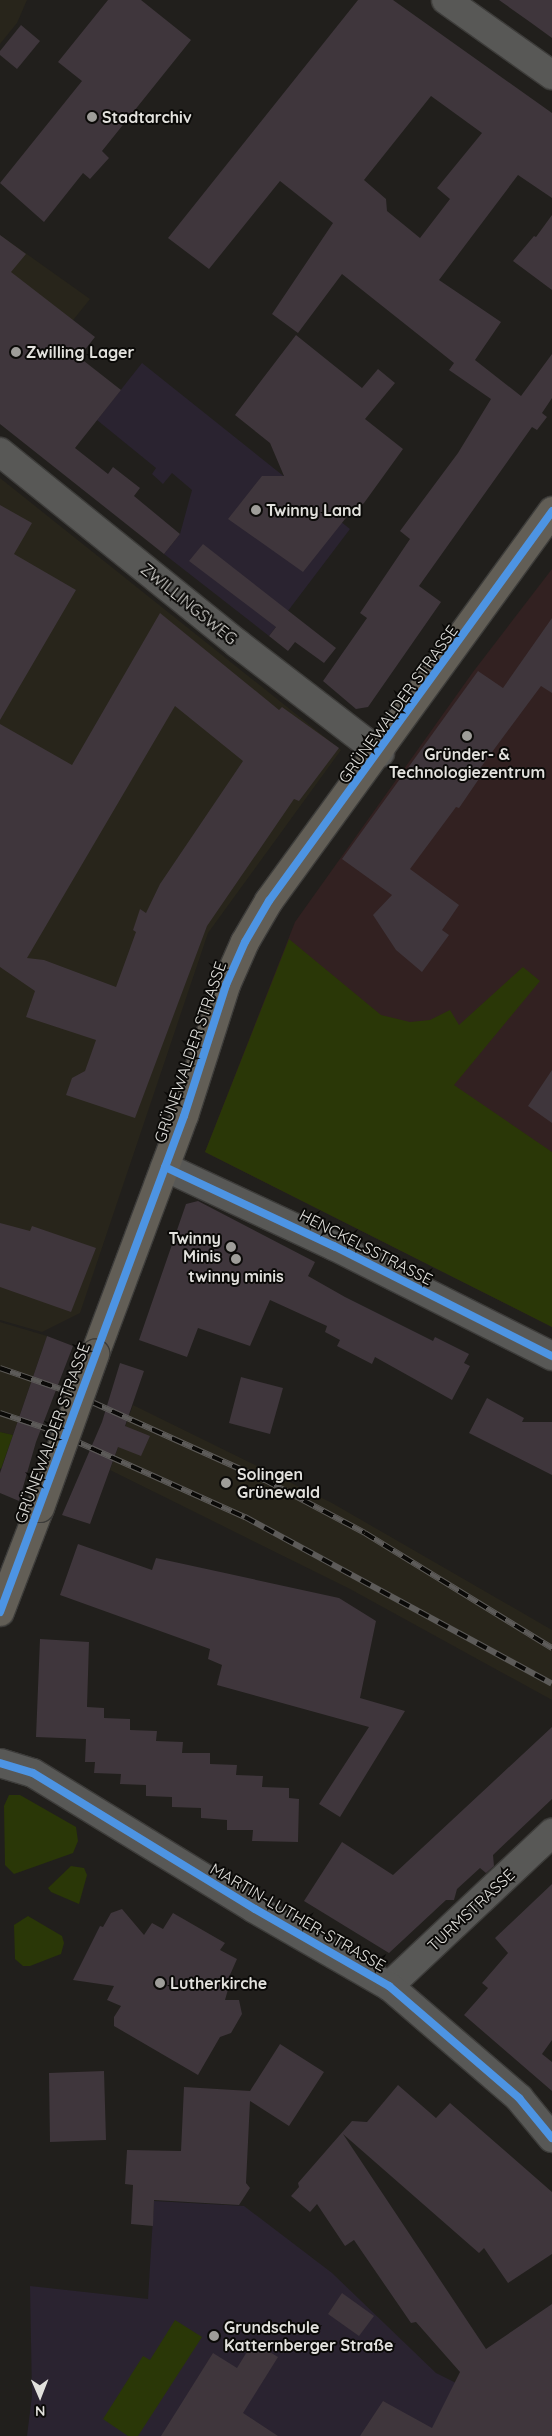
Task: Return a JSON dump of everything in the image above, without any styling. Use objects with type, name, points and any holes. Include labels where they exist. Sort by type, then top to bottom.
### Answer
[{"type":"main road","name":"GRÜNEWALDER STRASSE","points":[[0,1612],[165,1167],[226,985],[245,942],[269,901],[380,753],[552,512]]},
{"type":"street","points":[[446,0],[552,75]]},
{"type":"street","name":"ZWILLINGSWEG","points":[[0,452],[238,644],[380,753]]},
{"type":"street","name":"HENCKELSSTRASSE","points":[[165,1167],[290,1224],[552,1356]]},
{"type":"street","name":"MARTIN-LUTHER-STRASSE","points":[[0,1763],[33,1774],[254,1909],[389,1986],[519,2098],[552,2138]]},
{"type":"street","name":"TURMSTRASSE","points":[[389,1986],[552,1833]]},
{"type":"shaded area","points":[[0,0],[27,0],[17,23],[0,44]]},
{"type":"shaded area","points":[[0,235],[90,299],[0,412]]},
{"type":"shaded area","name":"Twinny Land","points":[[142,363],[350,529],[269,636],[164,554],[180,534],[192,490],[172,473],[163,484],[152,474],[156,468],[97,420]]},
{"type":"shaded area","points":[[0,478],[341,750],[208,933],[80,1313],[42,1332],[0,1320]]},
{"type":"shaded area","name":"Gründer- & Technologiezentrum","points":[[552,569],[552,1327],[205,1152],[295,922],[473,672]]},
{"type":"shaded area","points":[[0,1322],[47,1336],[13,1435],[0,1432]]},
{"type":"shaded area","points":[[133,1405],[332,1503],[552,1630],[552,1700],[350,1589],[110,1470]]},
{"type":"shaded area","name":"Grundschule Katternberger Straße","points":[[154,2201],[244,2206],[332,2273],[436,2373],[552,2431],[552,2436],[27,2436],[32,2396],[30,2286],[148,2299]]},
{"type":"green space","points":[[289,939],[381,1015],[410,1022],[430,1020],[450,1010],[459,1025],[523,967],[540,981],[454,1085],[552,1152],[552,1327],[205,1152]]},
{"type":"green space","points":[[0,1432],[13,1435],[1,1469],[0,1468]]},
{"type":"green space","points":[[9,1795],[20,1795],[76,1827],[78,1841],[73,1853],[14,1874],[5,1865],[4,1806]]},
{"type":"green space","points":[[71,1866],[84,1868],[87,1875],[79,1904],[51,1892],[48,1888]]},
{"type":"green space","points":[[28,1916],[62,1936],[64,1943],[61,1954],[30,1966],[23,1966],[15,1959],[14,1925]]},
{"type":"green space","points":[[175,2320],[202,2337],[138,2436],[128,2436],[103,2419],[143,2356],[150,2360]]},
{"type":"building","name":"Stadtarchiv","points":[[108,0],[141,0],[191,40],[102,151],[109,158],[90,179],[83,173],[44,222],[0,183],[82,81],[58,62]]},
{"type":"building","points":[[358,0],[393,0],[552,113],[552,198],[518,175],[439,280],[501,322],[475,360],[521,396],[552,354],[552,398],[542,413],[547,417],[537,430],[532,427],[419,586],[441,602],[368,707],[356,709],[323,681],[367,618],[360,613],[410,539],[400,531],[458,453],[491,399],[449,370],[454,363],[342,274],[298,333],[272,314],[333,223],[280,181],[209,269],[168,238]],"holes":[[[431,96],[482,133],[437,188],[450,199],[420,238],[387,211],[386,199],[364,180]]]},
{"type":"building","points":[[499,0],[552,0],[552,38],[530,22]]},
{"type":"building","points":[[21,25],[40,41],[17,69],[0,55],[0,51]]},
{"type":"building","points":[[552,215],[552,290],[513,261],[534,236],[536,237]]},
{"type":"building","points":[[0,235],[26,254],[11,272],[95,337],[76,361],[84,361],[121,390],[75,448],[108,474],[113,467],[140,488],[134,496],[180,534],[164,554],[0,424]]},
{"type":"building","points":[[296,335],[362,388],[378,369],[395,383],[365,419],[403,449],[364,503],[355,511],[353,509],[303,572],[228,519],[262,476],[284,476],[270,443],[235,415]]},
{"type":"building","points":[[0,505],[32,523],[14,554],[76,590],[0,720]]},
{"type":"building","points":[[203,544],[336,648],[324,663],[295,642],[288,651],[269,636],[276,627],[189,561]]},
{"type":"building","points":[[160,613],[279,710],[282,707],[339,748],[299,801],[294,799],[207,926],[135,1118],[66,1095],[72,1078],[85,1071],[96,1040],[26,1017],[35,991],[0,967],[0,724],[72,765]],"holes":[[[175,706],[243,761],[160,884],[146,913],[140,909],[133,930],[136,932],[116,987],[44,960],[27,958]]]},
{"type":"building","points":[[552,618],[552,693],[541,686],[481,767],[485,770],[459,808],[456,807],[410,869],[459,905],[442,930],[449,935],[422,972],[396,950],[373,915],[392,895],[342,859],[478,671],[503,688]]},
{"type":"building","points":[[552,1070],[552,1123],[528,1106]]},
{"type":"building","points":[[198,1201],[315,1262],[308,1276],[345,1297],[433,1341],[435,1337],[469,1354],[464,1363],[470,1366],[452,1400],[375,1357],[372,1364],[337,1346],[340,1340],[325,1332],[327,1326],[270,1300],[250,1346],[198,1328],[187,1357],[139,1340],[186,1204]]},
{"type":"building","points":[[0,1223],[30,1231],[32,1226],[96,1248],[71,1312],[0,1287]]},
{"type":"building","points":[[47,1336],[73,1346],[36,1442],[19,1501],[0,1493],[0,1473]]},
{"type":"building","points":[[120,1363],[144,1371],[125,1426],[150,1436],[141,1456],[118,1447],[90,1524],[62,1515],[102,1422]]},
{"type":"building","points":[[241,1377],[283,1388],[270,1434],[229,1423]]},
{"type":"building","points":[[487,1398],[524,1418],[522,1422],[552,1422],[552,1475],[469,1433]]},
{"type":"building","points":[[78,1544],[152,1570],[156,1558],[339,1598],[376,1621],[360,1698],[405,1711],[340,1817],[319,1804],[369,1727],[217,1685],[222,1665],[208,1659],[210,1649],[60,1595]]},
{"type":"building","points":[[40,1639],[89,1642],[87,1707],[104,1708],[104,1718],[130,1719],[130,1730],[157,1731],[156,1741],[183,1742],[182,1753],[210,1753],[210,1764],[237,1765],[236,1775],[263,1776],[262,1787],[289,1788],[289,1798],[299,1799],[298,1842],[252,1841],[253,1830],[227,1830],[227,1820],[201,1818],[201,1808],[172,1807],[172,1797],[146,1796],[146,1785],[120,1784],[121,1774],[94,1773],[95,1762],[85,1762],[86,1739],[36,1737]]},
{"type":"building","points":[[552,1727],[552,1799],[493,1855],[494,1866],[486,1873],[480,1868],[457,1889],[454,1900],[446,1900],[389,1953],[304,1901],[342,1842],[393,1875]]},
{"type":"building","points":[[552,1884],[552,2040],[542,2054],[552,2062],[552,2091],[464,2015],[488,1988],[482,1983],[508,1953],[495,1938]]},
{"type":"building","name":"Lutherkirche","points":[[122,1909],[144,1935],[152,1923],[163,1929],[173,1913],[225,1943],[220,1950],[237,1959],[226,1984],[229,1986],[225,2000],[239,2000],[242,2014],[231,2033],[220,2037],[198,2075],[114,2026],[114,2017],[121,2006],[107,2000],[114,1986],[73,1980],[100,1926],[103,1927],[111,1913]]},
{"type":"building","points":[[280,2044],[324,2072],[289,2126],[250,2101],[246,2183],[250,2188],[239,2205],[154,2200],[153,2226],[131,2224],[133,2185],[125,2184],[127,2150],[181,2151],[184,2087],[250,2091]]},
{"type":"building","points":[[104,2071],[106,2140],[50,2142],[49,2073]]},
{"type":"building","points":[[398,2085],[436,2118],[450,2103],[552,2192],[552,2254],[508,2283],[484,2248],[479,2253],[343,2134],[486,2349],[552,2304],[552,2436],[360,2436],[383,2401],[432,2428],[460,2372],[416,2322],[411,2323],[354,2240],[345,2246],[317,2204],[310,2212],[291,2196],[299,2187],[298,2183],[352,2121],[367,2122]]},
{"type":"building","points":[[342,2293],[374,2316],[359,2336],[328,2314]]},
{"type":"building","points":[[253,2342],[278,2357],[243,2413],[278,2436],[161,2436],[213,2353],[237,2368]]},
{"type":"railway","points":[[0,1368],[72,1393],[265,1480],[365,1533],[552,1648]]},
{"type":"railway","points":[[0,1413],[51,1430],[245,1517],[552,1684]]},
{"type":"cycle path","points":[[0,1612],[184,1116],[226,985],[245,942],[269,901],[552,511]]},
{"type":"cycle path","points":[[165,1167],[334,1246],[552,1356]]},
{"type":"cycle path","points":[[0,1763],[33,1773],[255,1909],[389,1986],[519,2098],[552,2138]]},
{"type":"place","name":"Stadtarchiv","points":[[92,117]]},
{"type":"place","name":"Zwilling Lager","points":[[16,352]]},
{"type":"place","name":"Twinny Land","points":[[256,510]]},
{"type":"place","name":"Gründer- & Technologiezentrum","points":[[467,736]]},
{"type":"place","name":"Twinny Minis","points":[[231,1247]]},
{"type":"place","name":"twinny minis","points":[[236,1259]]},
{"type":"place","name":"Solingen Grünewald","points":[[226,1483]]},
{"type":"place","name":"Lutherkirche","points":[[160,1983]]},
{"type":"place","name":"Grundschule Katternberger Straße","points":[[214,2336]]}]
